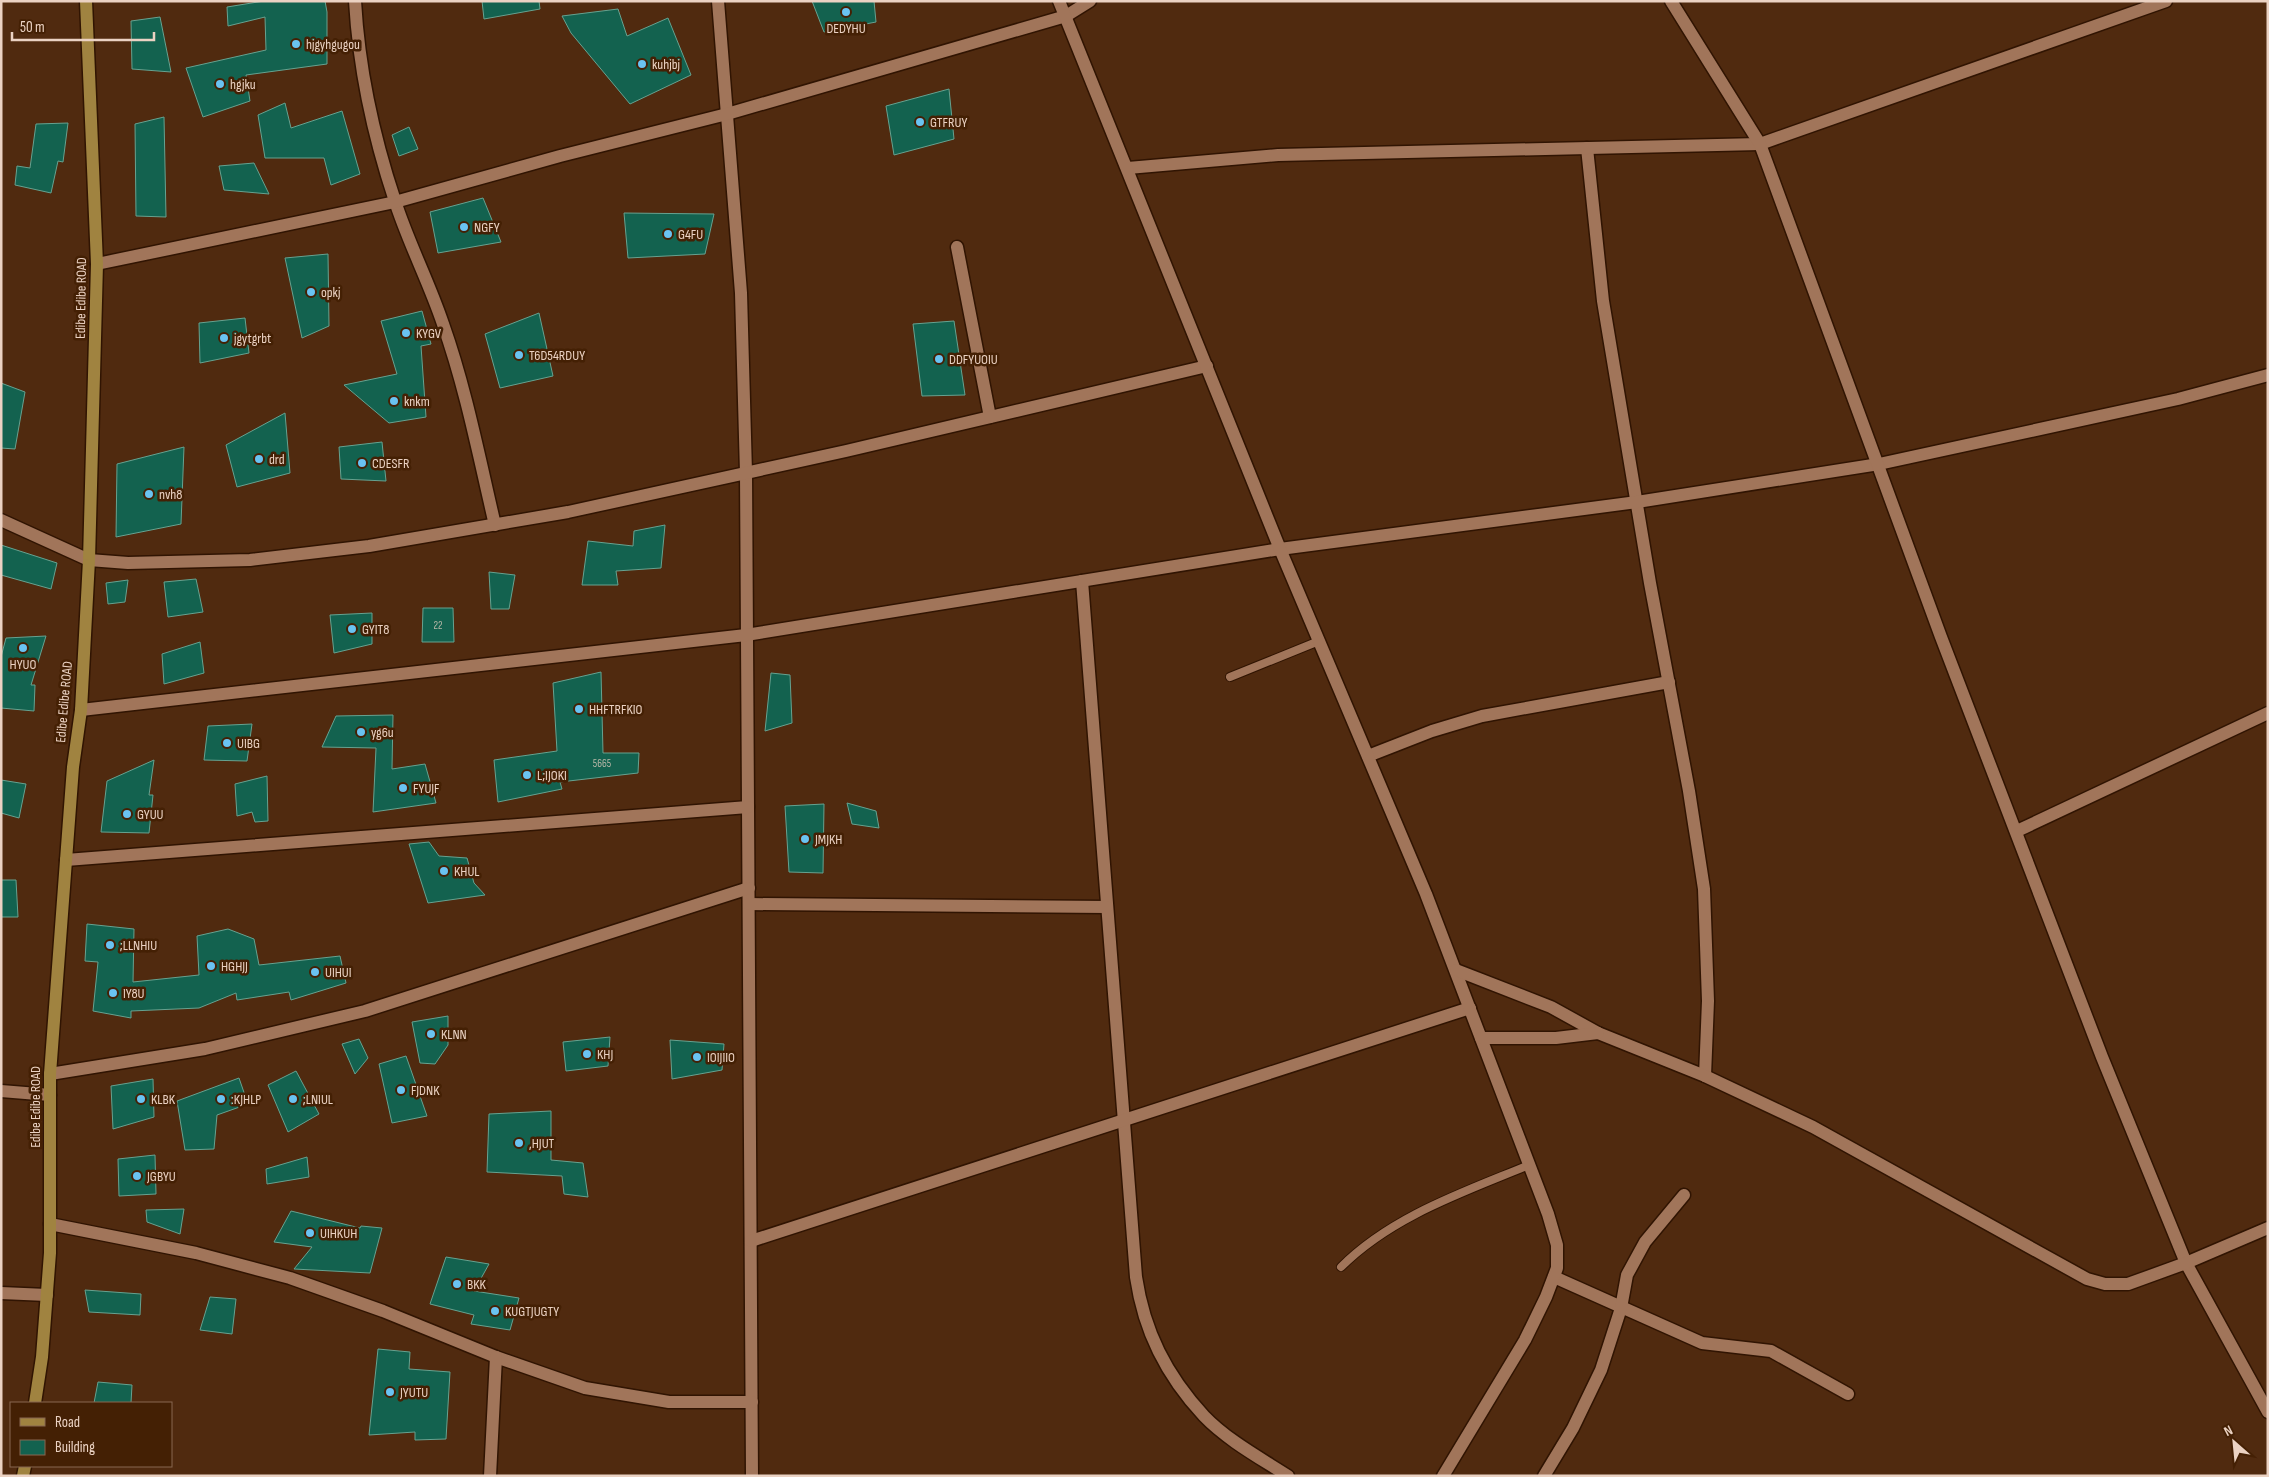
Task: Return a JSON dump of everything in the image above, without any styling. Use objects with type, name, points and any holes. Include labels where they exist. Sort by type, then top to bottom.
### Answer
[{"type":"main road","name":"Edibe Edibe ROAD","points":[[35,1402],[42,1357],[47,1294],[50,1224],[50,1074],[73,767],[81,710],[89,560],[97,264],[86,1]]},
{"type":"street","points":[[355,1],[362,79],[395,202],[440,314],[458,367],[495,525]]},
{"type":"street","points":[[718,1],[741,293],[746,473],[752,1402],[755,1474]]},
{"type":"street","points":[[1060,1],[1280,550],[1368,756],[1456,970],[1558,1245],[1557,1268],[1554,1277],[1526,1340],[1443,1476]]},
{"type":"street","points":[[97,264],[395,202],[560,156],[727,114],[1066,16],[1090,1]]},
{"type":"street","points":[[1671,1],[1760,144],[1941,637],[2102,1057],[2186,1263],[2268,1412]]},
{"type":"street","points":[[1128,168],[1278,155],[1760,144],[2166,1]]},
{"type":"street","points":[[1587,148],[1603,301],[1689,791],[1704,890],[1708,1002],[1705,1076]]},
{"type":"street","points":[[957,247],[990,417]]},
{"type":"street","points":[[1,520],[89,560],[128,563],[250,560],[369,546],[568,512],[746,473],[1207,366]]},
{"type":"street","points":[[81,710],[746,635],[1280,550],[1637,502],[1879,464],[2178,399],[2268,375]]},
{"type":"street","points":[[1082,581],[1136,1276],[1140,1306],[1152,1341],[1169,1371],[1204,1416],[1227,1435],[1288,1476]]},
{"type":"street","points":[[1368,756],[1432,731],[1482,716],[1669,682]]},
{"type":"street","points":[[2016,831],[2268,714]]},
{"type":"street","points":[[66,860],[748,807]]},
{"type":"street","points":[[50,1074],[205,1049],[365,1011],[749,888]]},
{"type":"street","points":[[749,904],[1108,907]]},
{"type":"street","points":[[1456,970],[1551,1007],[1598,1033],[1705,1076],[1813,1127],[2086,1279],[2105,1284],[2128,1284],[2186,1263],[2268,1228]]},
{"type":"street","points":[[751,1241],[1470,1008]]},
{"type":"street","points":[[1481,1038],[1556,1038],[1598,1033]]},
{"type":"street","points":[[1,1091],[50,1095]]},
{"type":"street","points":[[1544,1476],[1573,1428],[1601,1370],[1621,1308],[1628,1275],[1645,1242],[1684,1194]]},
{"type":"street","points":[[50,1224],[196,1254],[290,1278],[383,1311],[496,1357],[584,1388],[668,1402],[752,1402]]},
{"type":"street","points":[[1554,1277],[1702,1343],[1770,1352],[1848,1394]]},
{"type":"street","points":[[1,1293],[47,1294]]},
{"type":"street","points":[[490,1476],[496,1357]]},
{"type":"lane","points":[[1230,677],[1319,641]]},
{"type":"lane","points":[[1341,1267],[1375,1238],[1411,1217],[1529,1164]]},
{"type":"building","points":[[264,1],[325,1],[327,12],[327,64],[246,75],[250,101],[203,117],[186,68],[266,50],[265,17],[228,26],[227,7]]},
{"type":"building","points":[[482,1],[539,1],[540,9],[484,19]]},
{"type":"building","name":"DEDYHU","points":[[812,1],[874,1],[876,22],[824,32]]},
{"type":"building","name":"kuhjbj","points":[[618,9],[627,36],[668,18],[691,75],[630,104],[571,33],[562,16]]},
{"type":"building","points":[[160,17],[171,72],[132,69],[131,21]]},
{"type":"building","name":"GTFRUY","points":[[949,89],[954,139],[894,155],[886,106]]},
{"type":"building","points":[[285,103],[291,128],[342,111],[360,174],[331,185],[324,158],[265,158],[258,115]]},
{"type":"building","points":[[164,117],[166,217],[136,216],[135,124]]},
{"type":"building","points":[[68,123],[63,162],[58,161],[51,193],[15,185],[17,166],[30,168],[36,124]]},
{"type":"building","points":[[409,127],[418,149],[399,156],[392,135]]},
{"type":"building","points":[[254,163],[269,194],[224,190],[219,166]]},
{"type":"building","name":"NGFY","points":[[483,198],[501,242],[438,253],[430,212]]},
{"type":"building","name":"G4FU","points":[[624,213],[714,214],[705,254],[628,258]]},
{"type":"building","name":"opkj","points":[[328,254],[329,326],[302,338],[285,258]]},
{"type":"building","points":[[422,311],[431,344],[421,346],[426,417],[389,423],[344,385],[397,374],[381,321]]},
{"type":"building","name":"T6D54RDUY","points":[[539,313],[553,376],[500,388],[485,334]]},
{"type":"building","name":"jgytgrbt","points":[[245,318],[249,353],[200,363],[199,323]]},
{"type":"building","name":"DDFYUOIU","points":[[954,321],[965,395],[922,396],[913,324]]},
{"type":"building","points":[[1,383],[25,392],[15,449],[1,448]]},
{"type":"building","name":"drd","points":[[285,413],[290,473],[237,487],[226,445]]},
{"type":"building","name":"CDESFR","points":[[382,442],[386,481],[341,479],[339,447]]},
{"type":"building","name":"nvh8","points":[[184,447],[181,524],[116,537],[117,464]]},
{"type":"building","points":[[665,525],[661,568],[616,571],[618,585],[582,585],[588,541],[633,546],[634,531]]},
{"type":"building","points":[[1,545],[57,563],[51,589],[1,575]]},
{"type":"building","points":[[489,572],[515,575],[509,609],[491,609]]},
{"type":"building","points":[[196,579],[203,612],[168,617],[164,582]]},
{"type":"building","points":[[128,580],[125,602],[108,604],[106,583]]},
{"type":"building","points":[[423,608],[453,608],[454,642],[422,642]]},
{"type":"building","name":"GYIT8","points":[[372,613],[372,644],[334,653],[330,615]]},
{"type":"building","points":[[46,636],[31,685],[35,685],[34,711],[1,708],[1,657],[6,638]]},
{"type":"building","points":[[200,642],[204,673],[164,684],[162,654]]},
{"type":"building","points":[[601,672],[603,753],[639,753],[638,773],[560,782],[562,789],[498,802],[494,760],[557,751],[553,683]]},
{"type":"building","points":[[771,673],[790,675],[792,723],[765,731]]},
{"type":"building","points":[[393,715],[392,769],[425,764],[436,803],[373,812],[376,748],[322,747],[336,716]]},
{"type":"building","name":"UIBG","points":[[252,724],[247,761],[204,760],[208,726]]},
{"type":"building","name":"GYUU","points":[[154,760],[149,795],[153,795],[149,833],[101,832],[107,781]]},
{"type":"building","points":[[267,776],[268,821],[255,822],[252,812],[237,816],[235,784]]},
{"type":"building","points":[[1,780],[26,784],[19,818],[1,813]]},
{"type":"building","points":[[847,803],[876,811],[879,828],[852,824]]},
{"type":"building","name":"JMJKH","points":[[824,804],[823,873],[789,872],[785,806]]},
{"type":"building","name":"KHUL","points":[[429,842],[439,856],[467,858],[474,883],[485,895],[428,903],[409,844]]},
{"type":"building","points":[[1,880],[16,880],[18,917],[1,917]]},
{"type":"building","points":[[87,924],[134,929],[133,982],[199,975],[197,936],[228,929],[254,939],[259,965],[340,956],[346,983],[291,1000],[289,992],[237,1000],[236,993],[199,1008],[131,1011],[131,1018],[93,1011],[98,962],[85,961]]},
{"type":"building","name":"KLNN","points":[[448,1016],[448,1045],[435,1064],[420,1063],[412,1022]]},
{"type":"building","name":"KHJ","points":[[610,1037],[608,1066],[566,1071],[563,1042]]},
{"type":"building","points":[[359,1039],[368,1058],[355,1074],[342,1044]]},
{"type":"building","name":"IOIJIIO","points":[[670,1040],[724,1044],[722,1070],[672,1079]]},
{"type":"building","name":"FJDNK","points":[[406,1056],[427,1116],[392,1123],[379,1064]]},
{"type":"building","name":";LNIUL","points":[[296,1071],[319,1114],[288,1132],[268,1085]]},
{"type":"building","points":[[239,1078],[248,1104],[217,1115],[214,1149],[185,1150],[177,1101]]},
{"type":"building","name":"KLBK","points":[[153,1079],[154,1117],[113,1129],[111,1086]]},
{"type":"building","name":",HJUT","points":[[551,1111],[551,1160],[583,1163],[588,1197],[564,1194],[562,1176],[487,1172],[489,1114]]},
{"type":"building","name":"JGBYU","points":[[155,1155],[156,1194],[119,1196],[118,1159]]},
{"type":"building","points":[[307,1157],[309,1177],[267,1184],[266,1169]]},
{"type":"building","points":[[184,1209],[180,1234],[147,1222],[146,1210]]},
{"type":"building","points":[[291,1211],[360,1228],[361,1226],[382,1228],[370,1273],[294,1269],[312,1247],[274,1242]]},
{"type":"building","points":[[446,1257],[489,1264],[474,1291],[519,1298],[510,1330],[471,1324],[474,1315],[430,1304]]},
{"type":"building","points":[[85,1290],[141,1294],[140,1315],[89,1312]]},
{"type":"building","points":[[210,1297],[236,1299],[232,1334],[200,1330]]},
{"type":"building","points":[[378,1349],[410,1352],[409,1369],[450,1372],[446,1439],[415,1440],[415,1432],[369,1435]]},
{"type":"building","points":[[98,1382],[132,1385],[131,1402],[94,1402]]},
{"type":"place","name":"DEDYHU","points":[[846,12]]},
{"type":"place","name":"hjgyhgugou","points":[[296,44]]},
{"type":"place","name":"kuhjbj","points":[[642,64]]},
{"type":"place","name":"hgjku","points":[[220,84]]},
{"type":"place","name":"GTFRUY","points":[[920,122]]},
{"type":"place","name":"NGFY","points":[[464,227]]},
{"type":"place","name":"G4FU","points":[[668,234]]},
{"type":"place","name":"opkj","points":[[311,292]]},
{"type":"place","name":"KYGV","points":[[406,333]]},
{"type":"place","name":"jgytgrbt","points":[[224,338]]},
{"type":"place","name":"T6D54RDUY","points":[[519,355]]},
{"type":"place","name":"DDFYUOIU","points":[[939,359]]},
{"type":"place","name":"knkm","points":[[394,401]]},
{"type":"place","name":"drd","points":[[259,459]]},
{"type":"place","name":"CDESFR","points":[[362,463]]},
{"type":"place","name":"nvh8","points":[[149,494]]},
{"type":"place","name":"GYIT8","points":[[352,629]]},
{"type":"place","name":"HYUO","points":[[23,648]]},
{"type":"place","name":"HHFTRFKIO","points":[[579,709]]},
{"type":"place","name":"yg6u","points":[[361,732]]},
{"type":"place","name":"UIBG","points":[[227,743]]},
{"type":"place","name":"L;IJOKI","points":[[527,775]]},
{"type":"place","name":"FYUJF","points":[[403,788]]},
{"type":"place","name":"GYUU","points":[[127,814]]},
{"type":"place","name":"JMJKH","points":[[805,839]]},
{"type":"place","name":"KHUL","points":[[444,871]]},
{"type":"place","name":";LLNHIU","points":[[110,945]]},
{"type":"place","name":"HGHJJ","points":[[211,966]]},
{"type":"place","name":"UIHUI","points":[[315,972]]},
{"type":"place","name":"IY8U","points":[[113,993]]},
{"type":"place","name":"KLNN","points":[[431,1034]]},
{"type":"place","name":"KHJ","points":[[587,1054]]},
{"type":"place","name":"IOIJIIO","points":[[697,1057]]},
{"type":"place","name":"FJDNK","points":[[401,1090]]},
{"type":"place","name":"KLBK","points":[[141,1099]]},
{"type":"place","name":":KJHLP","points":[[221,1099]]},
{"type":"place","name":";LNIUL","points":[[293,1099]]},
{"type":"place","name":",HJUT","points":[[519,1143]]},
{"type":"place","name":"JGBYU","points":[[137,1176]]},
{"type":"place","name":"UIHKUH","points":[[310,1233]]},
{"type":"place","name":"BKK","points":[[457,1284]]},
{"type":"place","name":"KUGTJUGTY","points":[[495,1311]]},
{"type":"place","name":"JYUTU","points":[[390,1392]]}]
